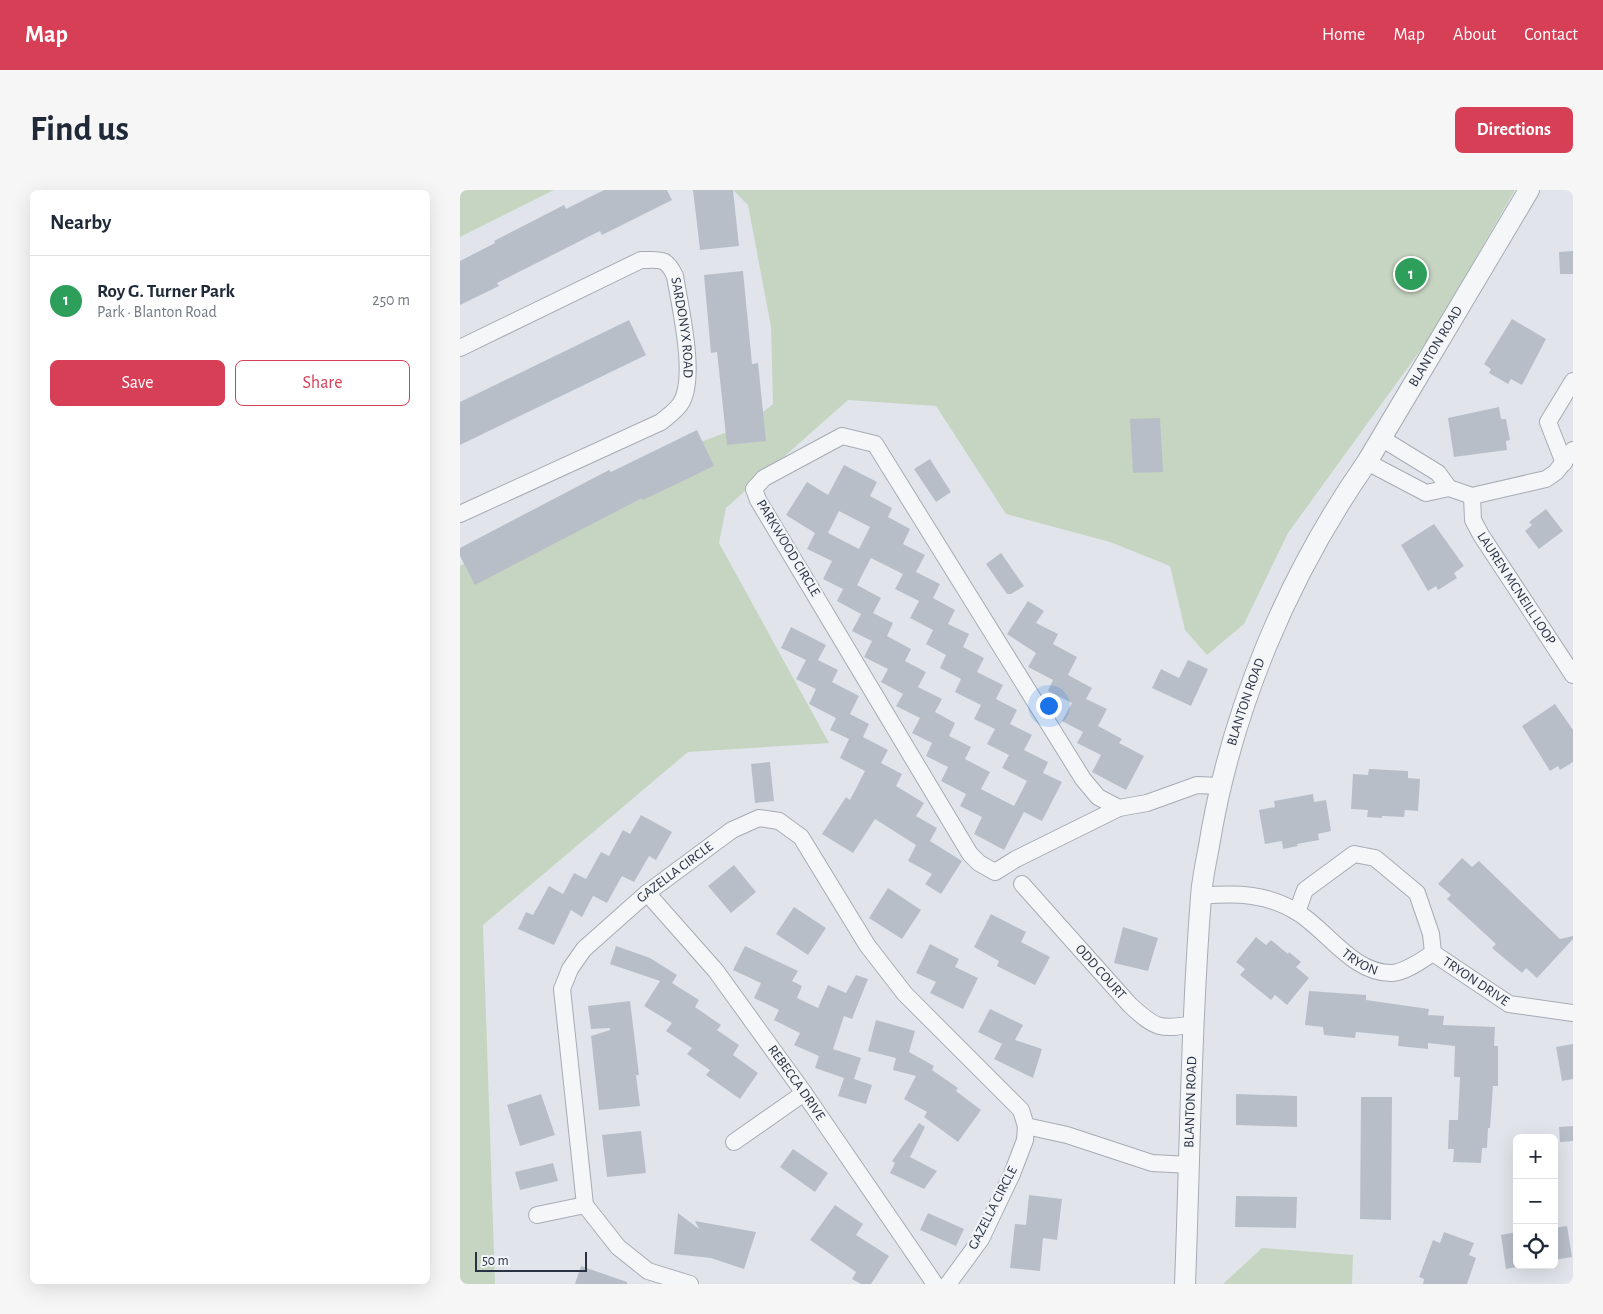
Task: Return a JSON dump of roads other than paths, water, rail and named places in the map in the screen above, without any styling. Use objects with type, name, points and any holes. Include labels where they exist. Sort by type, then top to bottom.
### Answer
[{"type":"street","name":"BLANTON ROAD","points":[[1185,1284],[1194,1024],[1201,896],[1221,786],[1243,712],[1278,621],[1305,565],[1340,501],[1367,462],[1529,190]]},
{"type":"street","name":"SARDONYX ROAD","points":[[460,348],[641,260],[662,260],[670,264],[675,276],[688,376],[681,403],[672,414],[661,422],[460,514]]},
{"type":"street","points":[[1367,462],[1426,493],[1449,488],[1472,496],[1546,479],[1569,457],[1548,422],[1573,381]]},
{"type":"street","name":"PARKWOOD CIRCLE","points":[[1120,808],[1098,797],[1083,779],[875,444],[842,436],[764,478],[754,489],[758,500],[970,854],[979,863],[995,872],[1016,859],[1120,808],[1146,803],[1197,785],[1221,786]]},
{"type":"street","points":[[1381,438],[1438,473],[1449,488]]},
{"type":"street","name":"LAUREN MCNEILL LOOP","points":[[1472,496],[1473,520],[1481,535],[1573,675]]},
{"type":"street","name":"GAZELLA CIRCLE","points":[[585,1205],[562,989],[570,969],[584,949],[647,892],[732,830],[759,818],[779,821],[801,837],[867,945],[905,994],[1021,1110],[1026,1126],[1021,1151],[981,1239],[948,1284]]},
{"type":"street","name":"TRYON DRIVE","points":[[1297,912],[1305,890],[1333,867],[1354,854],[1375,858],[1417,893],[1431,934],[1433,953],[1509,1004],[1573,1013]]},
{"type":"street","name":"ODD COURT","points":[[1022,884],[1130,1005],[1149,1022],[1166,1029],[1194,1024]]},
{"type":"street","name":"REBECCA DRIVE","points":[[647,892],[716,970],[804,1092],[935,1284]]},
{"type":"street","points":[[1201,896],[1238,893],[1270,899],[1297,912]]},
{"type":"street","name":"TRYON","points":[[1297,912],[1346,953],[1371,969],[1393,973],[1416,964],[1433,953]]},
{"type":"street","points":[[734,1142],[804,1092]]},
{"type":"street","points":[[1026,1126],[1067,1135],[1152,1163],[1190,1165]]},
{"type":"street","points":[[537,1215],[585,1205],[618,1247],[648,1271],[690,1284]]},
{"type":"place","name":"Roy G. Turner Park","points":[[1411,274]]}]
